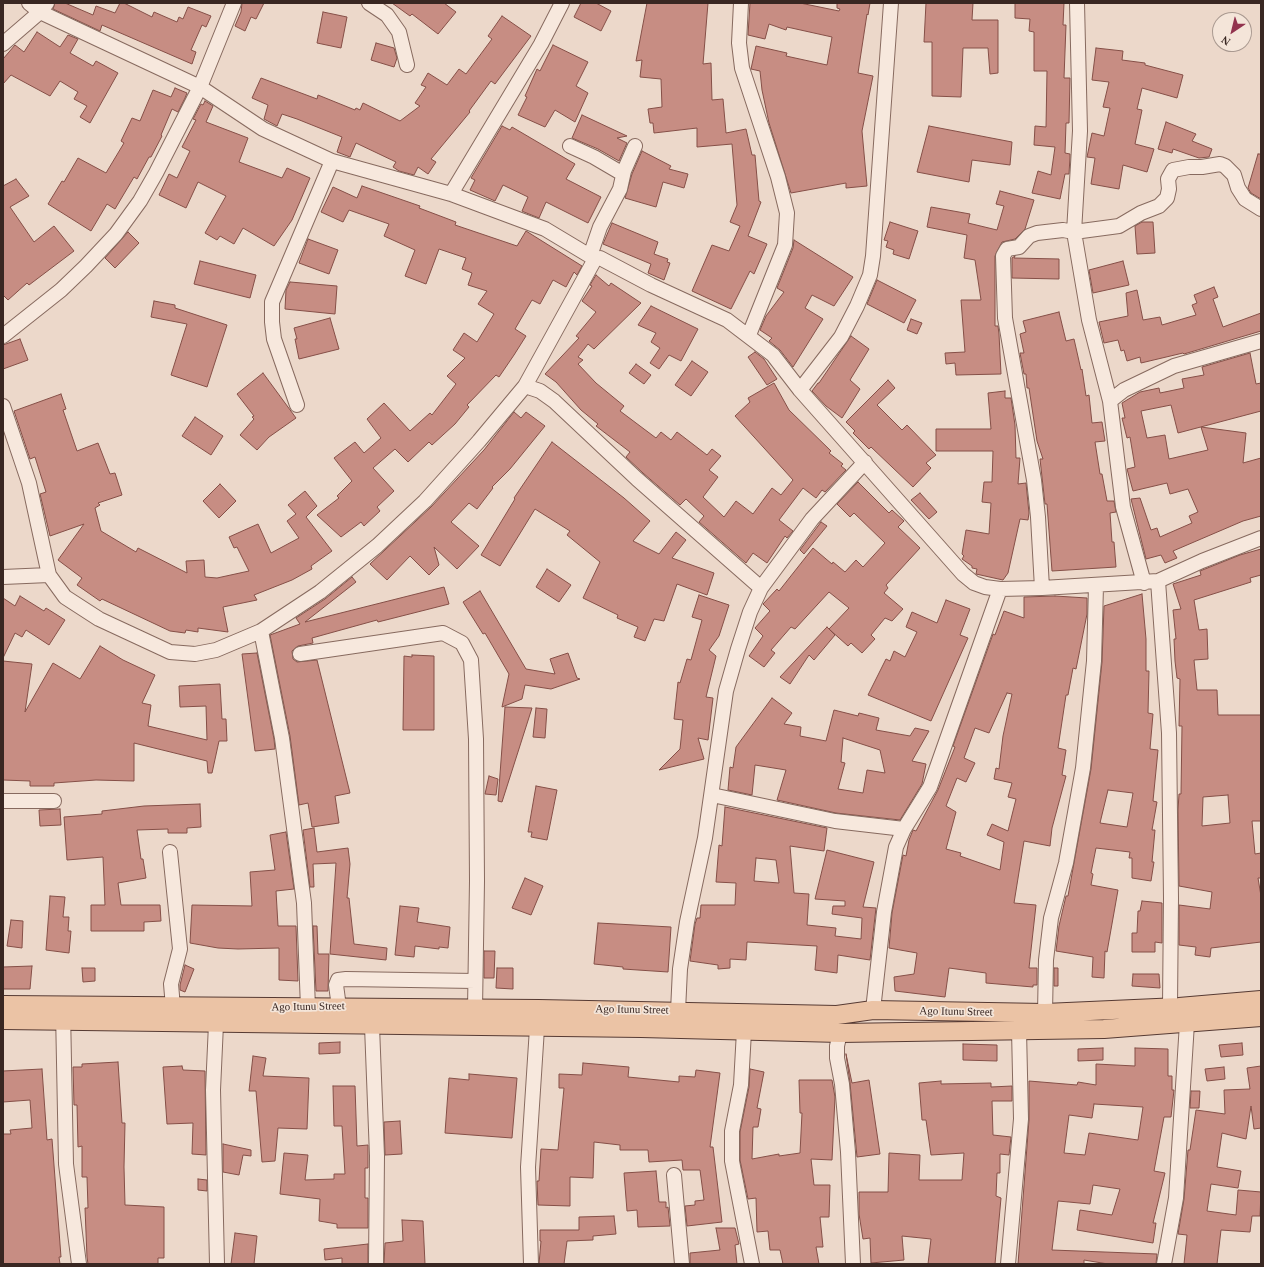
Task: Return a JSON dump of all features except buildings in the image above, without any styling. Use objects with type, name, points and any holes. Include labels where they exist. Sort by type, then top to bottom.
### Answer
[{"type":"main road","name":"Ago Itunu Street","points":[[3,1020],[63,1014],[173,1007],[339,1007],[678,1011],[837,1015],[872,1010],[1045,1013],[1261,1000]]},
{"type":"main road","name":"Ago Itunu Street","points":[[3,1005],[63,1014],[216,1024],[641,1028],[840,1033],[1104,1029],[1261,1017]]},
{"type":"street","points":[[29,3],[44,8],[200,88],[263,128],[332,160],[452,194],[545,229],[593,257],[600,258],[728,320],[773,355],[800,390],[963,574],[974,583],[985,587],[1042,588],[1151,582],[1261,538]]},
{"type":"street","points":[[3,336],[61,290],[116,234],[140,201],[200,88],[234,3]]},
{"type":"street","points":[[369,3],[387,15],[399,32],[407,65]]},
{"type":"street","points":[[452,194],[541,44],[562,3]]},
{"type":"street","points":[[741,3],[739,43],[742,68],[778,177],[787,213],[785,245],[749,335]]},
{"type":"street","points":[[800,390],[841,337],[857,306],[870,275],[874,256],[891,3]]},
{"type":"street","points":[[1077,3],[1080,131],[1074,232],[1089,320],[1110,401],[1123,507],[1151,582],[1169,733],[1171,898],[1170,1006]]},
{"type":"street","points":[[3,44],[44,8]]},
{"type":"street","points":[[570,146],[623,174]]},
{"type":"street","points":[[3,406],[29,483],[49,574],[65,597],[99,619],[170,652],[195,654],[216,650],[261,631],[320,592],[377,546],[425,501],[526,386],[593,257],[600,227],[620,189],[623,174],[635,146]]},
{"type":"street","points":[[297,405],[274,339],[272,302],[332,160]]},
{"type":"street","points":[[1042,588],[1038,517],[1034,480],[1005,318],[1003,256],[1007,249],[1019,247],[1028,236],[1037,233],[1063,230],[1074,232],[1119,226],[1141,213],[1159,206],[1167,198],[1170,189],[1168,179],[1173,170],[1189,167],[1202,167],[1220,164],[1225,166],[1234,175],[1238,188],[1246,199],[1261,209]]},
{"type":"street","points":[[1110,401],[1124,390],[1174,366],[1261,341]]},
{"type":"street","points":[[526,386],[540,391],[554,401],[637,479],[762,588]]},
{"type":"street","points":[[678,1011],[680,969],[687,922],[712,795],[726,691],[750,612],[762,588],[812,518],[864,462]]},
{"type":"street","points":[[3,577],[49,574]]},
{"type":"street","points":[[1045,1013],[1046,960],[1051,918],[1066,863],[1083,768],[1094,661],[1096,586]]},
{"type":"street","points":[[872,1010],[891,867],[896,847],[904,829],[930,787],[1000,588]]},
{"type":"street","points":[[261,631],[282,738],[304,903],[308,1008]]},
{"type":"street","points":[[300,654],[443,633],[462,643],[471,660],[476,747],[474,1009]]},
{"type":"street","points":[[712,795],[835,821],[904,829]]},
{"type":"street","points":[[3,801],[54,801]]},
{"type":"street","points":[[170,852],[180,949],[171,984],[173,1007]]},
{"type":"street","points":[[339,1007],[336,985],[338,980],[475,981]]},
{"type":"street","points":[[63,1014],[66,1164],[79,1264]]},
{"type":"street","points":[[1164,1264],[1176,1198],[1187,1023]]},
{"type":"street","points":[[216,1024],[214,1090],[217,1264]]},
{"type":"street","points":[[372,1026],[377,1156],[376,1264]]},
{"type":"street","points":[[531,1264],[528,1166],[537,1028]]},
{"type":"street","points":[[1008,1264],[1021,1119],[1019,1030]]},
{"type":"street","points":[[744,1031],[741,1084],[732,1131],[732,1161],[752,1264]]},
{"type":"street","points":[[840,1033],[837,1046],[848,1152],[853,1264]]},
{"type":"street","points":[[674,1175],[682,1264]]}]
